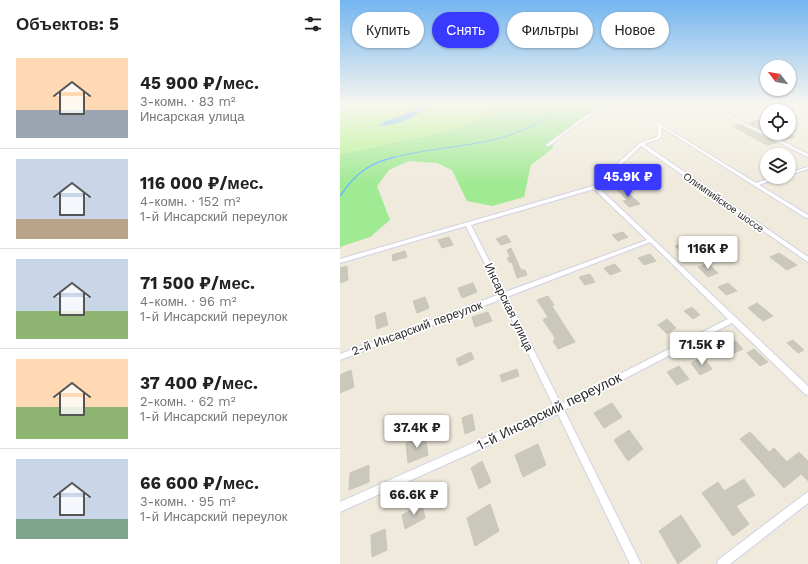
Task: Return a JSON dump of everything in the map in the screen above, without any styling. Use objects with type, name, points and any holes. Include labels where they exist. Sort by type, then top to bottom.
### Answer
[{"type":"street","points":[[548,145],[570,130]]},
{"type":"street","points":[[340,261],[595,187],[641,144],[658,138],[660,130]]},
{"type":"street","points":[[669,130],[808,216]]},
{"type":"street","points":[[757,130],[808,156]]},
{"type":"street","name":"Олимпийское шоссе","points":[[641,144],[808,260]]},
{"type":"street","points":[[796,172],[808,168]]},
{"type":"street","points":[[756,184],[760,183]]},
{"type":"street","points":[[595,187],[808,391]]},
{"type":"street","name":"Инсарская улица","points":[[468,224],[636,564]]},
{"type":"street","name":"2-й Инсарский переулок","points":[[340,357],[651,240]]},
{"type":"street","name":"1-й Инсарский переулок","points":[[340,507],[559,409],[733,319]]},
{"type":"street","points":[[722,564],[808,497]]},
{"type":"green space","points":[[340,130],[451,130],[340,154]]},
{"type":"green space","points":[[451,130],[565,130],[560,135],[552,149],[531,165],[524,197],[492,206],[467,201],[452,170],[437,163],[409,161],[389,170],[377,186],[390,220],[370,237],[340,247],[340,154]]},
{"type":"building","points":[[740,130],[752,130],[760,135],[760,140],[770,140],[776,143],[767,145]]},
{"type":"building","points":[[622,187],[640,204],[629,207],[623,201],[627,200],[616,189]]},
{"type":"building","points":[[623,232],[628,237],[618,241],[612,235]]},
{"type":"building","points":[[506,235],[511,242],[501,245],[496,239]]},
{"type":"building","points":[[449,237],[453,245],[442,248],[438,240]]},
{"type":"building","points":[[686,243],[693,249],[682,253],[675,246]]},
{"type":"building","points":[[511,248],[521,270],[525,270],[527,275],[517,278],[512,262],[510,263],[507,258],[510,257],[507,250]]},
{"type":"building","points":[[405,251],[407,257],[393,261],[392,255]]},
{"type":"building","points":[[779,253],[797,265],[787,270],[770,257]]},
{"type":"building","points":[[650,254],[656,261],[644,265],[638,258]]},
{"type":"building","points":[[708,263],[718,273],[708,277],[698,267]]},
{"type":"building","points":[[615,264],[621,271],[610,275],[604,268]]},
{"type":"building","points":[[347,266],[348,280],[340,283],[340,268]]},
{"type":"building","points":[[590,274],[595,282],[585,285],[579,277]]},
{"type":"building","points":[[473,283],[477,292],[462,298],[458,288]]},
{"type":"building","points":[[728,283],[737,291],[726,295],[718,287]]},
{"type":"building","points":[[548,296],[554,305],[552,306],[575,342],[558,349],[553,341],[555,340],[554,336],[543,320],[548,317],[537,300]]},
{"type":"building","points":[[425,297],[429,308],[417,313],[413,301]]},
{"type":"building","points":[[757,303],[773,316],[763,321],[748,308]]},
{"type":"building","points":[[692,307],[700,315],[693,319],[684,311]]},
{"type":"building","points":[[385,312],[388,325],[377,329],[375,316]]},
{"type":"building","points":[[488,312],[492,321],[475,327],[472,317]]},
{"type":"building","points":[[667,319],[676,328],[667,334],[658,325]]},
{"type":"building","points":[[793,340],[804,350],[798,353],[787,343]]},
{"type":"building","points":[[736,341],[743,349],[732,354],[725,346]]},
{"type":"building","points":[[754,349],[768,362],[760,366],[747,353]]},
{"type":"building","points":[[471,352],[474,359],[459,366],[456,359]]},
{"type":"building","points":[[703,357],[712,369],[700,375],[691,363]]},
{"type":"building","points":[[679,366],[689,379],[677,385],[667,372]]},
{"type":"building","points":[[517,369],[519,376],[502,382],[500,375]]},
{"type":"building","points":[[351,370],[354,387],[340,393],[340,375]]},
{"type":"building","points":[[612,403],[622,417],[604,428],[594,413]]},
{"type":"building","points":[[472,414],[475,430],[465,434],[462,418]]},
{"type":"building","points":[[629,430],[643,449],[628,461],[614,440]]},
{"type":"building","points":[[750,432],[769,452],[774,448],[787,462],[799,452],[808,461],[808,481],[801,474],[784,488],[740,439]]},
{"type":"building","points":[[425,436],[428,455],[408,463],[406,443]]},
{"type":"building","points":[[538,444],[546,465],[523,477],[515,455]]},
{"type":"building","points":[[482,461],[491,482],[479,489],[471,468]]},
{"type":"building","points":[[369,465],[369,482],[349,490],[350,473]]},
{"type":"building","points":[[744,479],[755,495],[736,506],[749,524],[733,536],[702,493],[718,482],[724,491]]},
{"type":"building","points":[[422,504],[425,518],[405,529],[402,515]]},
{"type":"building","points":[[490,504],[499,531],[475,546],[467,518]]},
{"type":"building","points":[[681,515],[701,546],[678,564],[659,531]]},
{"type":"building","points":[[385,529],[387,550],[372,557],[371,535]]},
{"type":"waterway","points":[[391,158],[481,142],[523,130]]},
{"type":"waterway","points":[[340,196],[351,181],[363,170],[386,159],[395,157]]}]
